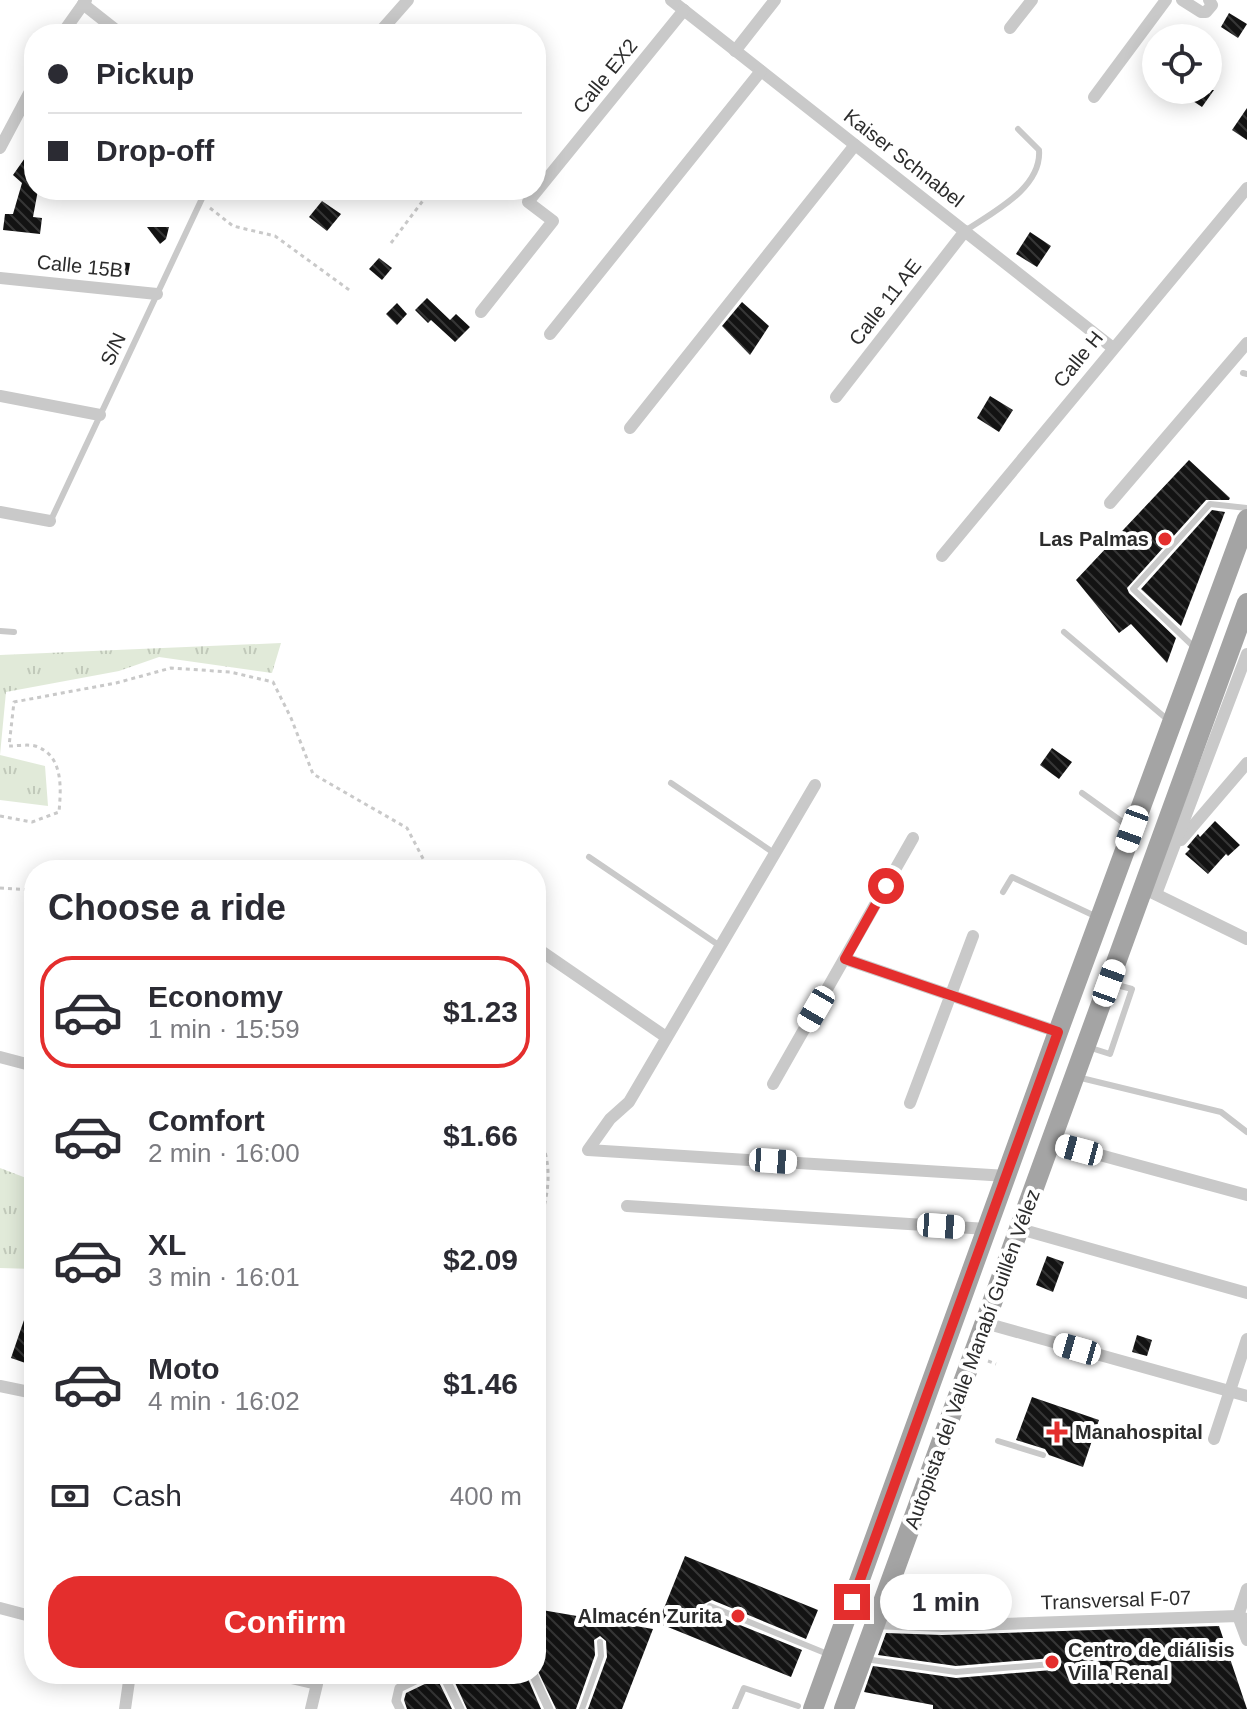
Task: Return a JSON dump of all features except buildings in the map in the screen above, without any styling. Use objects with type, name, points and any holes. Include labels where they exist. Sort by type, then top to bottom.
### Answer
[{"type":"main road","name":"Autopista del Valle Manabí Guillén Vélez","points":[[806,1707],[833,1656],[1247,519]]},
{"type":"main road","name":"Autopista del Valle Manabí Guillén Vélez","points":[[844,1709],[1109,983],[1150,885],[1247,603]]},
{"type":"main road","points":[[969,1280],[997,1290]]},
{"type":"street","points":[[387,24],[408,0]]},
{"type":"street","name":"Kaiser Schnabel","points":[[671,0],[1113,348]]},
{"type":"street","points":[[735,51],[775,0]]},
{"type":"street","points":[[1010,28],[1032,0]]},
{"type":"street","points":[[1094,97],[1166,0]]},
{"type":"street","points":[[1182,0],[1201,12],[1210,9],[1212,5],[1209,0]]},
{"type":"street","points":[[69,24],[85,2],[110,24]]},
{"type":"street","name":"Calle EX2","points":[[546,180],[684,10]]},
{"type":"street","points":[[550,334],[761,71]]},
{"type":"street","points":[[0,148],[24,103]]},
{"type":"street","points":[[630,428],[855,145]]},
{"type":"street","name":"Calle H","points":[[942,556],[1247,188]]},
{"type":"street","name":"Calle EX2","points":[[481,312],[553,221],[528,202],[530,200]]},
{"type":"street","name":"Calle 11 AE","points":[[836,397],[965,231]]},
{"type":"street","name":"Calle 15B","points":[[0,278],[157,294]]},
{"type":"street","points":[[1110,503],[1247,343]]},
{"type":"street","points":[[0,396],[100,415]]},
{"type":"street","points":[[0,512],[50,521]]},
{"type":"street","points":[[1150,885],[1174,848],[1247,654]]},
{"type":"street","points":[[1150,885],[1174,848],[1247,763]]},
{"type":"street","points":[[815,785],[629,1102],[610,1119],[588,1150],[1007,1176]]},
{"type":"street","points":[[773,1084],[913,838]]},
{"type":"street","points":[[1150,885],[1247,939]]},
{"type":"street","points":[[910,1103],[973,936]]},
{"type":"street","points":[[546,954],[666,1037]]},
{"type":"street","points":[[845,959],[1058,1032]]},
{"type":"street","points":[[0,1057],[24,1063]]},
{"type":"street","points":[[1052,1142],[1247,1195]]},
{"type":"street","points":[[627,1206],[987,1229]]},
{"type":"street","points":[[1020,1229],[1247,1293]]},
{"type":"street","points":[[985,1323],[1247,1396]]},
{"type":"street","points":[[1214,1439],[1247,1339]]},
{"type":"street","points":[[0,1386],[24,1391]]},
{"type":"street","points":[[1247,1589],[1242,1618],[1247,1640]]},
{"type":"street","points":[[0,1608],[24,1614]]},
{"type":"street","name":"Transversal F-07","points":[[874,1623],[942,1626],[1242,1618]]},
{"type":"street","points":[[125,1709],[129,1684]]},
{"type":"street","points":[[311,1709],[317,1684]]},
{"type":"street","points":[[400,1709],[396,1701],[399,1688],[407,1684]]},
{"type":"street","points":[[448,1684],[460,1709]]},
{"type":"street","points":[[538,1684],[549,1709]]},
{"type":"lane","points":[[965,231],[1029,183],[1040,166],[1039,150],[1018,129]]},
{"type":"lane","name":"S/N","points":[[50,521],[201,200]]},
{"type":"lane","points":[[1199,651],[1133,589],[1210,504],[1247,508]]},
{"type":"lane","points":[[0,631],[14,632]]},
{"type":"lane","points":[[1064,632],[1172,723]]},
{"type":"lane","points":[[671,783],[774,853]]},
{"type":"lane","points":[[1082,793],[1132,829]]},
{"type":"lane","points":[[589,857],[720,946]]},
{"type":"lane","points":[[1003,892],[1012,877],[1100,918]]},
{"type":"lane","points":[[1075,1077],[1221,1112],[1247,1132]]},
{"type":"lane","points":[[998,1441],[1043,1455]]},
{"type":"lane","points":[[710,1606],[833,1656]]},
{"type":"lane","points":[[582,1709],[601,1656],[600,1642]]},
{"type":"lane","points":[[862,1659],[956,1672],[1052,1664]]},
{"type":"lane","points":[[735,1709],[744,1688],[806,1707]]},
{"type":"path","points":[[201,200],[233,226],[275,236],[352,292]]},
{"type":"path","points":[[391,243],[423,200]]},
{"type":"path","points":[[0,816],[32,822],[59,812],[62,784],[55,762],[36,746],[9,746],[14,702],[116,683],[171,668],[230,672],[273,682],[313,774],[407,828],[424,860]]},
{"type":"path","points":[[0,888],[24,889]]},
{"type":"path","points":[[546,1157],[549,1176],[546,1200]]},
{"type":"green space","points":[[281,643],[272,673],[159,657],[119,671],[6,692],[0,755],[0,655]]},
{"type":"green space","points":[[0,755],[45,766],[48,806],[0,800]]},
{"type":"green space","points":[[0,1168],[24,1177],[24,1269],[0,1268]]},
{"type":"place","name":"Las Palmas","points":[[1165,539]]},
{"type":"place","name":"Manahospital","points":[[1057,1432]]},
{"type":"place","name":"Almacén Zurita","points":[[738,1616]]},
{"type":"place","name":"Centro de diálisis Villa Renal","points":[[1052,1662]]},
{"type":"route","points":[[852,1602],[1058,1032],[845,959],[886,886]]}]
